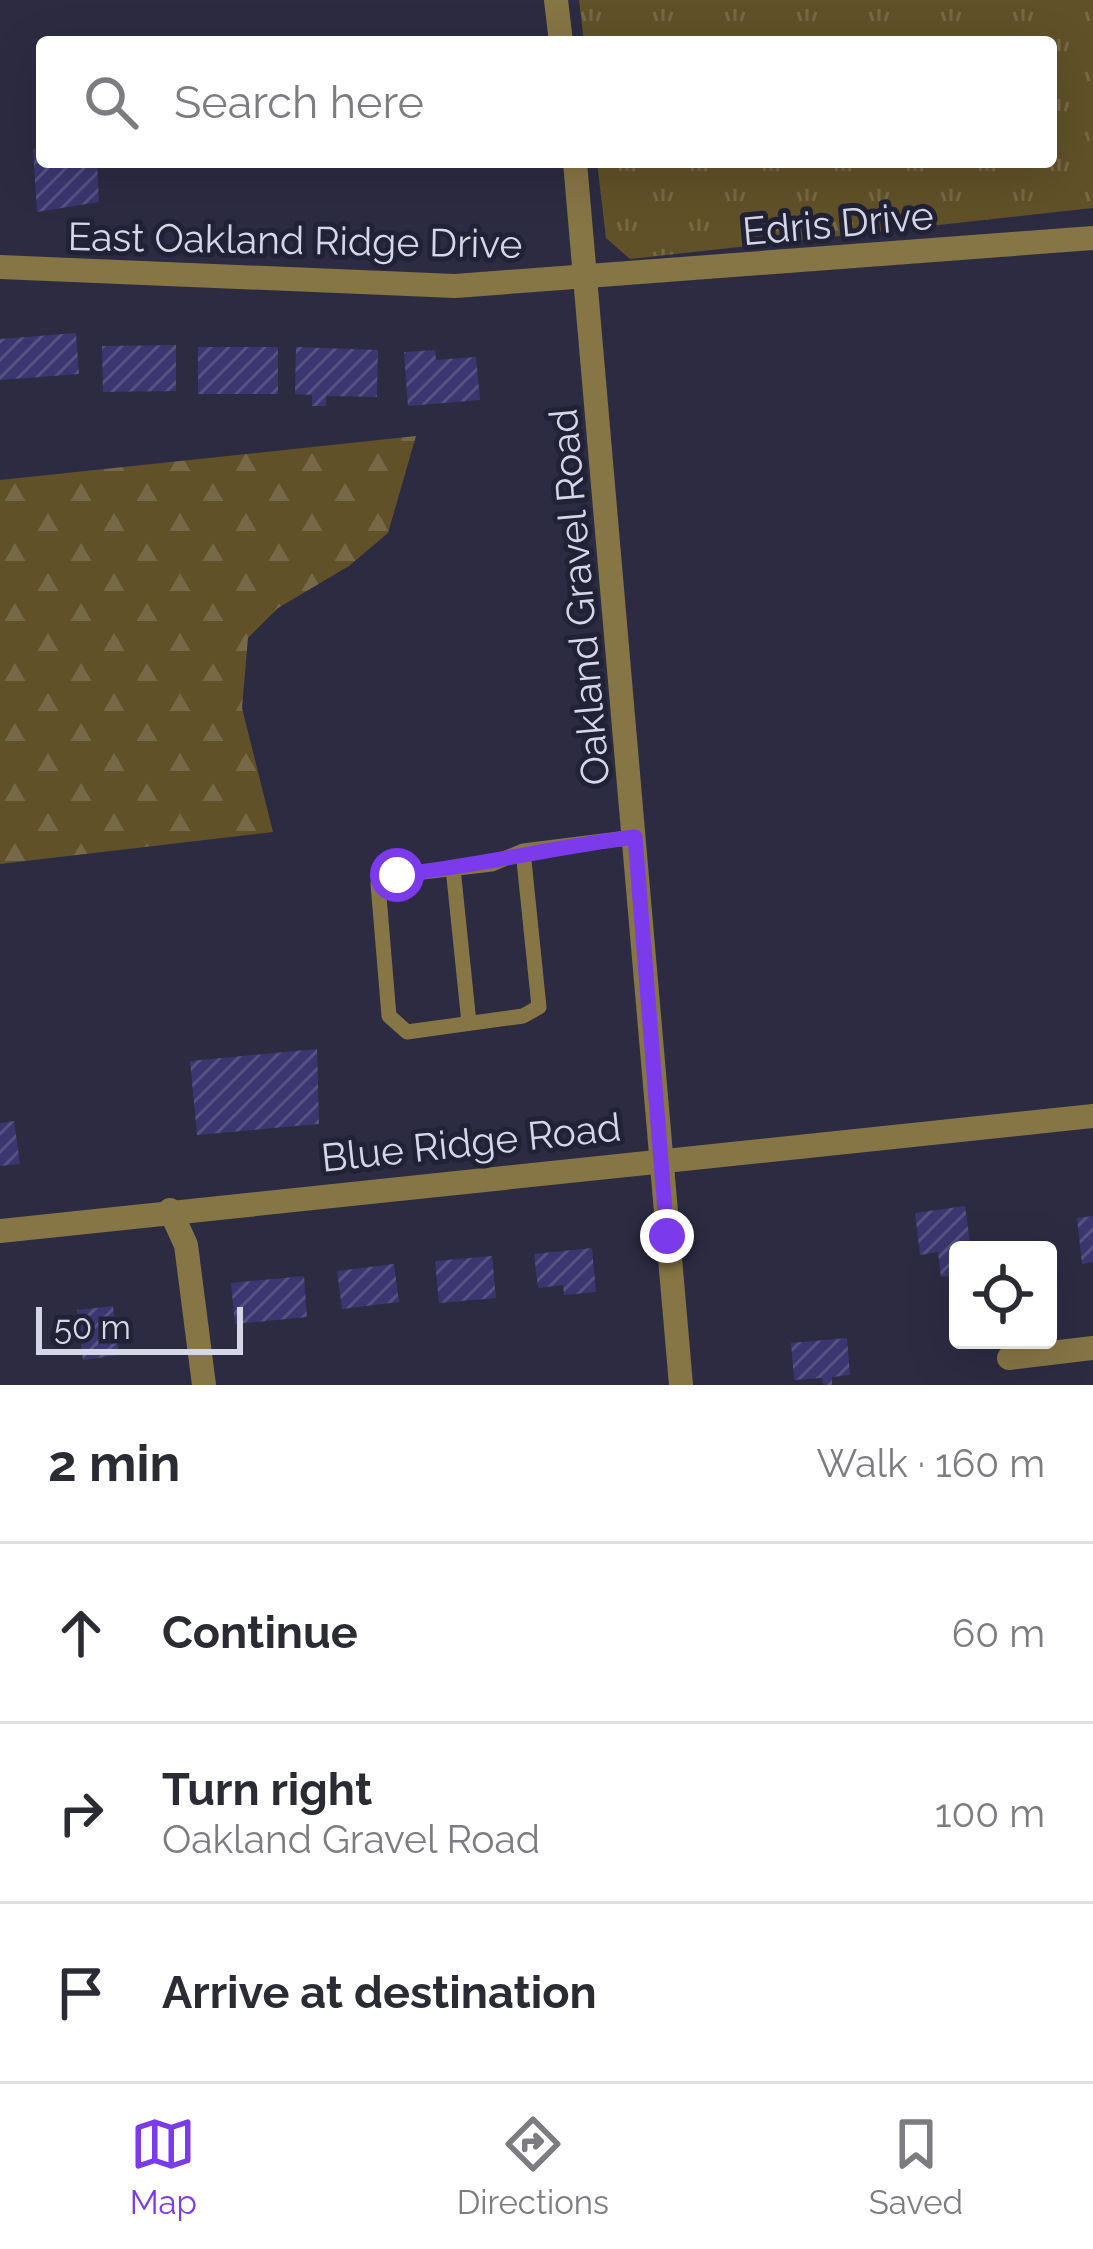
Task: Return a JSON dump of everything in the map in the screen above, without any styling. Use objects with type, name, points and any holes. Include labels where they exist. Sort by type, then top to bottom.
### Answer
[{"type":"street","points":[[556,0],[560,36]]},
{"type":"street","name":"Oakland Gravel Road","points":[[576,168],[681,1385]]},
{"type":"street","name":"Edris Drive","points":[[589,280],[1093,238]]},
{"type":"street","name":"East Oakland Ridge Drive","points":[[0,267],[454,286],[589,280]]},
{"type":"street","name":"Blue Ridge Road","points":[[0,1231],[1093,1116]]},
{"type":"street","points":[[170,1210],[186,1245],[204,1385]]},
{"type":"street","points":[[1009,1358],[1093,1348]]},
{"type":"lane","points":[[524,851],[539,1007],[523,1016],[407,1032],[389,1016],[379,884],[397,875],[492,864],[524,851],[635,837]]},
{"type":"lane","points":[[453,868],[469,1023]]},
{"type":"green space","points":[[579,0],[1093,0],[1093,208],[630,259],[606,238],[598,168],[1057,168],[1057,36],[583,36]]},
{"type":"green space","points":[[416,436],[388,533],[349,566],[278,608],[248,638],[242,708],[273,832],[0,864],[0,480]]},
{"type":"building","points":[[33,149],[36,168],[97,168],[99,202],[37,212]]},
{"type":"building","points":[[76,333],[79,374],[0,380],[0,339]]},
{"type":"building","points":[[176,345],[176,391],[103,392],[102,346]]},
{"type":"building","points":[[198,347],[278,347],[278,394],[198,394]]},
{"type":"building","points":[[296,347],[378,350],[377,397],[326,396],[326,406],[312,406],[312,395],[295,394]]},
{"type":"building","points":[[435,350],[436,360],[476,357],[480,400],[408,406],[404,352]]},
{"type":"building","points":[[317,1049],[319,1124],[197,1135],[190,1061]]},
{"type":"building","points":[[14,1121],[20,1164],[0,1166],[0,1123]]},
{"type":"building","points":[[965,1206],[970,1241],[949,1241],[949,1276],[941,1277],[938,1252],[920,1255],[915,1213]]},
{"type":"building","points":[[1093,1216],[1093,1262],[1082,1264],[1077,1218]]},
{"type":"building","points":[[592,1248],[596,1292],[564,1295],[563,1285],[538,1288],[534,1254]]},
{"type":"building","points":[[492,1256],[496,1298],[439,1303],[435,1261]]},
{"type":"building","points":[[394,1264],[399,1302],[342,1309],[337,1271]]},
{"type":"building","points":[[304,1276],[307,1317],[235,1324],[231,1283]]},
{"type":"building","points":[[113,1306],[119,1355],[83,1360],[77,1310]]},
{"type":"building","points":[[847,1338],[850,1375],[832,1377],[832,1385],[823,1385],[822,1378],[794,1380],[791,1343]]},
{"type":"route","points":[[397,875],[492,864],[524,851],[635,837],[667,1236]]}]
